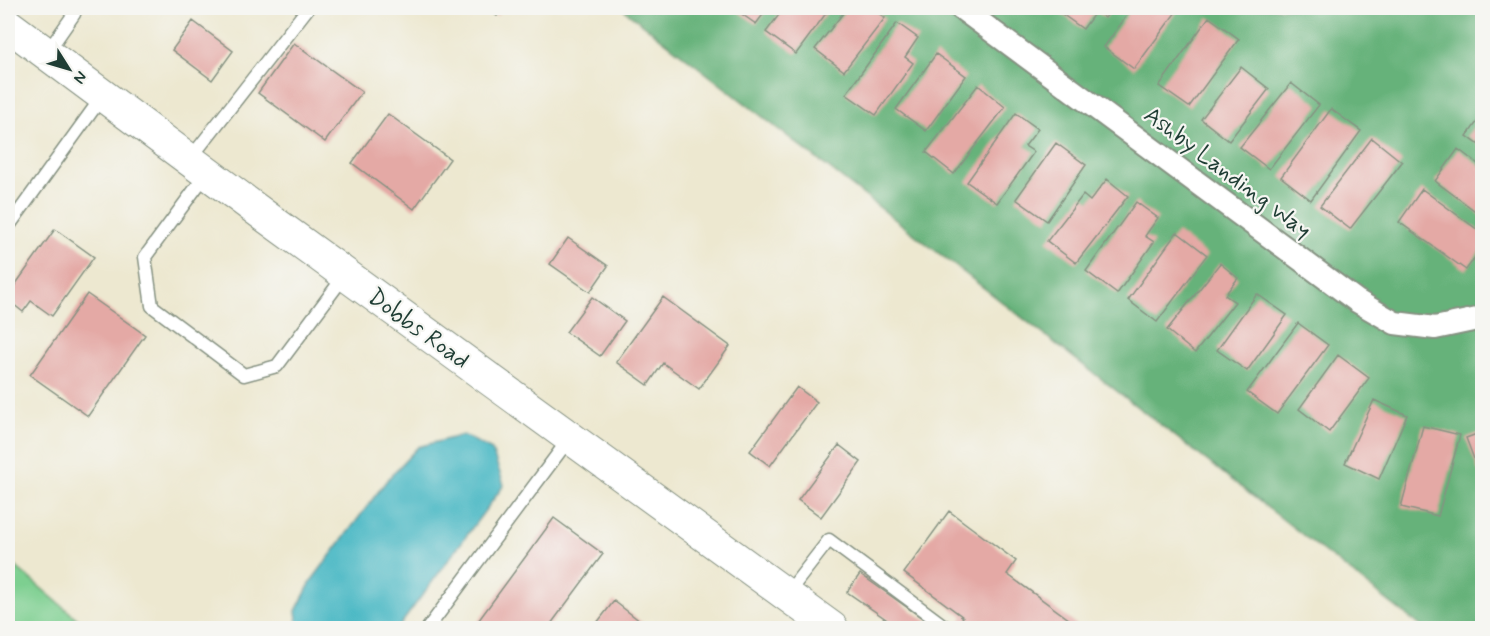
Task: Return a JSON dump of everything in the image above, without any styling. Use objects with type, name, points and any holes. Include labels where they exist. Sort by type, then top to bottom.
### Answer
[{"type":"street","name":"Ashby Landing Way","points":[[961,8],[1357,301],[1395,323],[1435,328],[1482,318]]},
{"type":"street","name":"Dobbs Road","points":[[8,25],[345,274],[832,628]]},
{"type":"lane","points":[[46,54],[76,8]]},
{"type":"lane","points":[[308,8],[198,166],[145,257],[152,306],[244,375],[277,366],[345,274]]},
{"type":"lane","points":[[8,227],[103,96]]},
{"type":"lane","points":[[428,628],[570,438]]},
{"type":"lane","points":[[786,595],[829,540],[947,628]]},
{"type":"green space","points":[[622,8],[1482,8],[1482,628],[1423,628]]},
{"type":"green space","points":[[8,560],[88,628],[8,628]]},
{"type":"water","points":[[463,435],[492,450],[504,485],[398,628],[298,627],[296,611],[312,580],[387,480],[418,447]]},
{"type":"building","points":[[485,8],[503,8],[497,16]]},
{"type":"building","points":[[733,8],[768,8],[756,24]]},
{"type":"building","points":[[784,8],[830,8],[796,54],[766,32]]},
{"type":"building","points":[[847,8],[872,8],[885,18],[844,71],[815,49]]},
{"type":"building","points":[[1066,8],[1113,8],[1105,18],[1096,11],[1083,29],[1062,14]]},
{"type":"building","points":[[1132,8],[1179,8],[1134,69],[1104,47]]},
{"type":"building","points":[[1209,17],[1239,39],[1189,107],[1159,86]]},
{"type":"building","points":[[193,21],[233,51],[212,80],[172,50]]},
{"type":"building","points":[[897,23],[918,38],[905,57],[913,63],[876,115],[846,94]]},
{"type":"building","points":[[294,43],[362,92],[325,142],[258,93]]},
{"type":"building","points":[[936,54],[966,76],[926,131],[896,109]]},
{"type":"building","points":[[1241,67],[1269,89],[1229,141],[1201,119]]},
{"type":"building","points":[[1291,83],[1319,105],[1269,169],[1240,147]]},
{"type":"building","points":[[978,85],[1005,107],[954,174],[926,152]]},
{"type":"building","points":[[1331,109],[1361,131],[1311,200],[1281,177]]},
{"type":"building","points":[[1016,113],[1038,129],[1025,146],[1034,152],[997,203],[967,182]]},
{"type":"building","points":[[388,114],[450,159],[414,209],[352,163]]},
{"type":"building","points":[[1482,115],[1482,147],[1467,136]]},
{"type":"building","points":[[1372,138],[1402,162],[1350,229],[1320,206]]},
{"type":"building","points":[[1056,143],[1086,165],[1047,221],[1016,199]]},
{"type":"building","points":[[1458,149],[1482,167],[1482,216],[1435,181]]},
{"type":"building","points":[[1107,179],[1128,196],[1076,263],[1047,241],[1083,195],[1090,201]]},
{"type":"building","points":[[1422,189],[1482,233],[1482,248],[1466,270],[1399,222]]},
{"type":"building","points":[[1136,202],[1158,218],[1145,236],[1154,242],[1117,294],[1086,271]]},
{"type":"building","points":[[55,229],[94,257],[52,316],[31,301],[23,312],[8,300],[8,295]]},
{"type":"building","points":[[1177,232],[1207,255],[1157,322],[1128,300]]},
{"type":"building","points":[[568,238],[608,266],[590,292],[550,264]]},
{"type":"building","points":[[1220,263],[1238,278],[1225,295],[1235,302],[1195,353],[1167,330]]},
{"type":"building","points":[[87,294],[145,335],[88,416],[30,375]]},
{"type":"building","points":[[1257,294],[1287,315],[1247,371],[1217,350]]},
{"type":"building","points":[[592,297],[625,321],[600,356],[566,332]]},
{"type":"building","points":[[663,297],[730,346],[699,389],[663,363],[648,385],[616,362]]},
{"type":"building","points":[[1298,323],[1328,345],[1277,414],[1247,392]]},
{"type":"building","points":[[1338,355],[1369,378],[1329,432],[1299,409]]},
{"type":"building","points":[[797,387],[817,402],[770,466],[750,451]]},
{"type":"building","points":[[1374,400],[1407,415],[1379,479],[1345,463]]},
{"type":"building","points":[[1423,426],[1460,435],[1438,516],[1401,507]]},
{"type":"building","points":[[1482,432],[1482,480],[1466,438]]},
{"type":"building","points":[[839,445],[861,462],[821,517],[798,500]]},
{"type":"building","points":[[949,511],[1016,561],[1007,574],[1081,628],[957,628],[963,617],[904,573]]},
{"type":"building","points":[[554,518],[603,554],[548,628],[473,628]]},
{"type":"building","points":[[860,574],[936,628],[899,628],[847,592]]},
{"type":"building","points":[[614,601],[649,628],[593,628]]}]
